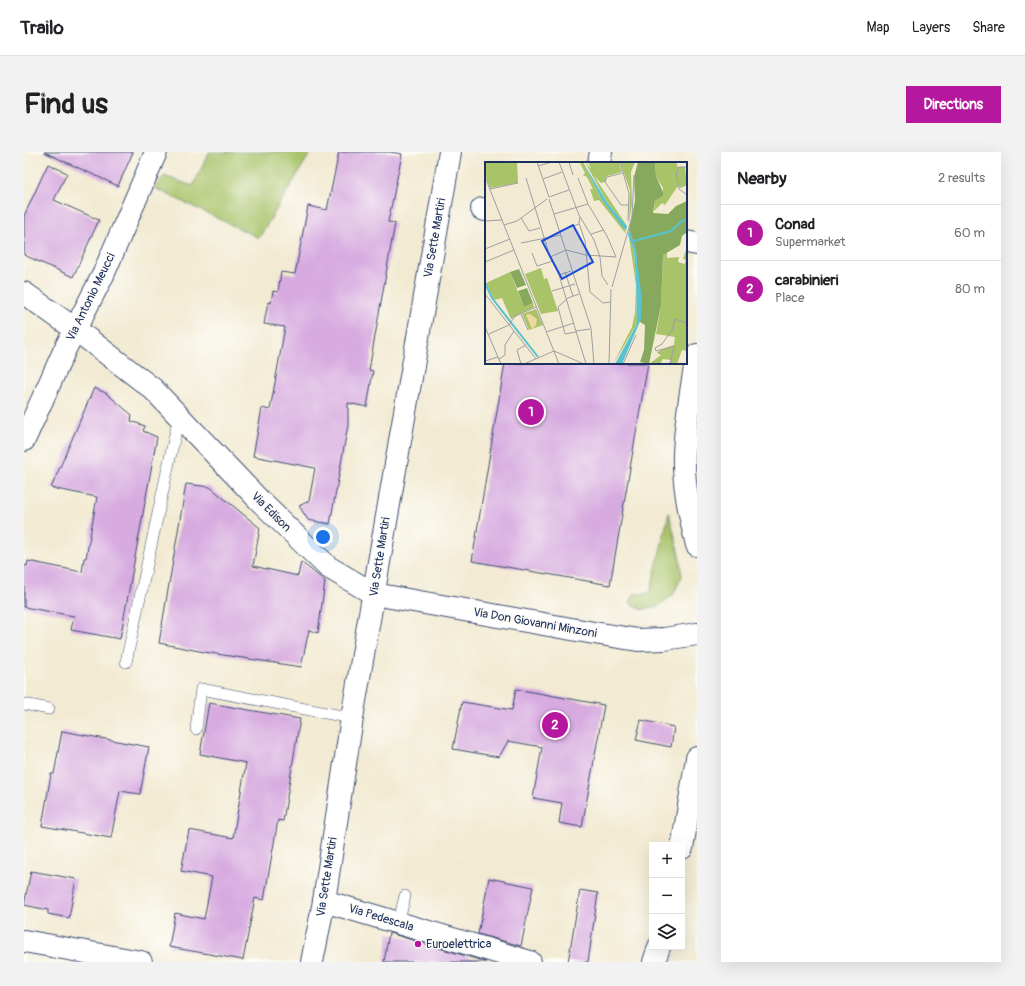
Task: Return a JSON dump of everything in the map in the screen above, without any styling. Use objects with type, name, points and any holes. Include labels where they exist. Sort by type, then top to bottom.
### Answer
[{"type":"street","name":"Via Antonio Meucci","points":[[24,440],[75,329],[103,275],[156,152]]},
{"type":"street","name":"Via Sette Martiri","points":[[312,962],[324,901],[352,718],[450,152]]},
{"type":"street","points":[[599,162],[601,152]]},
{"type":"street","points":[[687,242],[697,244]]},
{"type":"street","name":"Via Edison","points":[[24,293],[75,329],[153,389],[259,500],[328,567],[374,594]]},
{"type":"street","points":[[696,537],[685,483],[684,456],[685,429],[697,355]]},
{"type":"street","name":"Via Don Giovanni Minzoni","points":[[374,594],[638,640],[664,639],[697,634]]},
{"type":"street","points":[[683,842],[697,758]]},
{"type":"street","name":"Via Pedescala","points":[[324,901],[530,962]]},
{"type":"street","points":[[24,941],[141,962]]},
{"type":"street","points":[[654,962],[658,950]]},
{"type":"lane","points":[[126,662],[179,416]]},
{"type":"lane","points":[[196,729],[201,688],[352,718]]},
{"type":"lane","points":[[24,704],[49,709]]},
{"type":"lane","points":[[398,924],[404,896]]},
{"type":"green space","points":[[209,152],[311,152],[259,238],[154,188],[164,176],[193,186]]},
{"type":"green space","points":[[669,513],[679,553],[682,576],[673,595],[658,606],[642,610],[630,603],[634,594],[650,593]]},
{"type":"building","points":[[44,152],[133,152],[118,186]]},
{"type":"building","points":[[339,152],[390,152],[402,154],[388,222],[395,223],[369,370],[373,371],[367,407],[348,403],[348,425],[330,524],[308,520],[299,506],[309,501],[315,468],[253,456],[262,408],[270,410],[285,327],[264,324],[268,302],[271,303],[273,291],[278,292],[281,272],[295,274],[308,206],[327,210]]},
{"type":"building","points":[[48,164],[67,173],[54,200],[99,220],[73,277],[24,255],[24,216]]},
{"type":"building","points":[[505,364],[648,364],[610,585],[472,561]]},
{"type":"building","points":[[94,388],[106,393],[132,415],[131,421],[145,426],[143,431],[157,437],[120,639],[71,630],[74,616],[24,607],[24,565],[27,566],[28,561],[82,572],[97,497],[51,488]]},
{"type":"building","points":[[186,484],[210,487],[260,528],[253,566],[298,576],[301,562],[325,581],[318,633],[309,630],[301,667],[204,652],[159,643]]},
{"type":"building","points":[[516,689],[604,705],[582,827],[559,823],[562,803],[533,798],[542,747],[508,741],[499,757],[453,749],[462,702],[512,710]]},
{"type":"building","points":[[209,703],[300,719],[283,821],[278,820],[264,900],[255,898],[243,960],[169,947],[175,913],[204,919],[212,877],[181,871],[189,830],[233,838],[246,763],[200,754]]},
{"type":"building","points":[[641,720],[674,727],[671,747],[636,740]]},
{"type":"building","points":[[62,731],[149,747],[140,794],[120,791],[111,838],[42,826],[51,774],[54,774]]},
{"type":"building","points":[[31,871],[76,879],[69,918],[48,914],[48,910],[24,905]]},
{"type":"building","points":[[489,878],[533,887],[521,946],[478,934]]},
{"type":"building","points":[[580,890],[598,893],[588,962],[568,962]]},
{"type":"building","name":"Euroelettrica","points":[[389,933],[486,962],[384,962]]},
{"type":"place","name":"Conad","points":[[531,412]]},
{"type":"place","name":"carabinieri","points":[[555,725]]},
{"type":"place","name":"Euroelettrica","points":[[418,944]]}]
